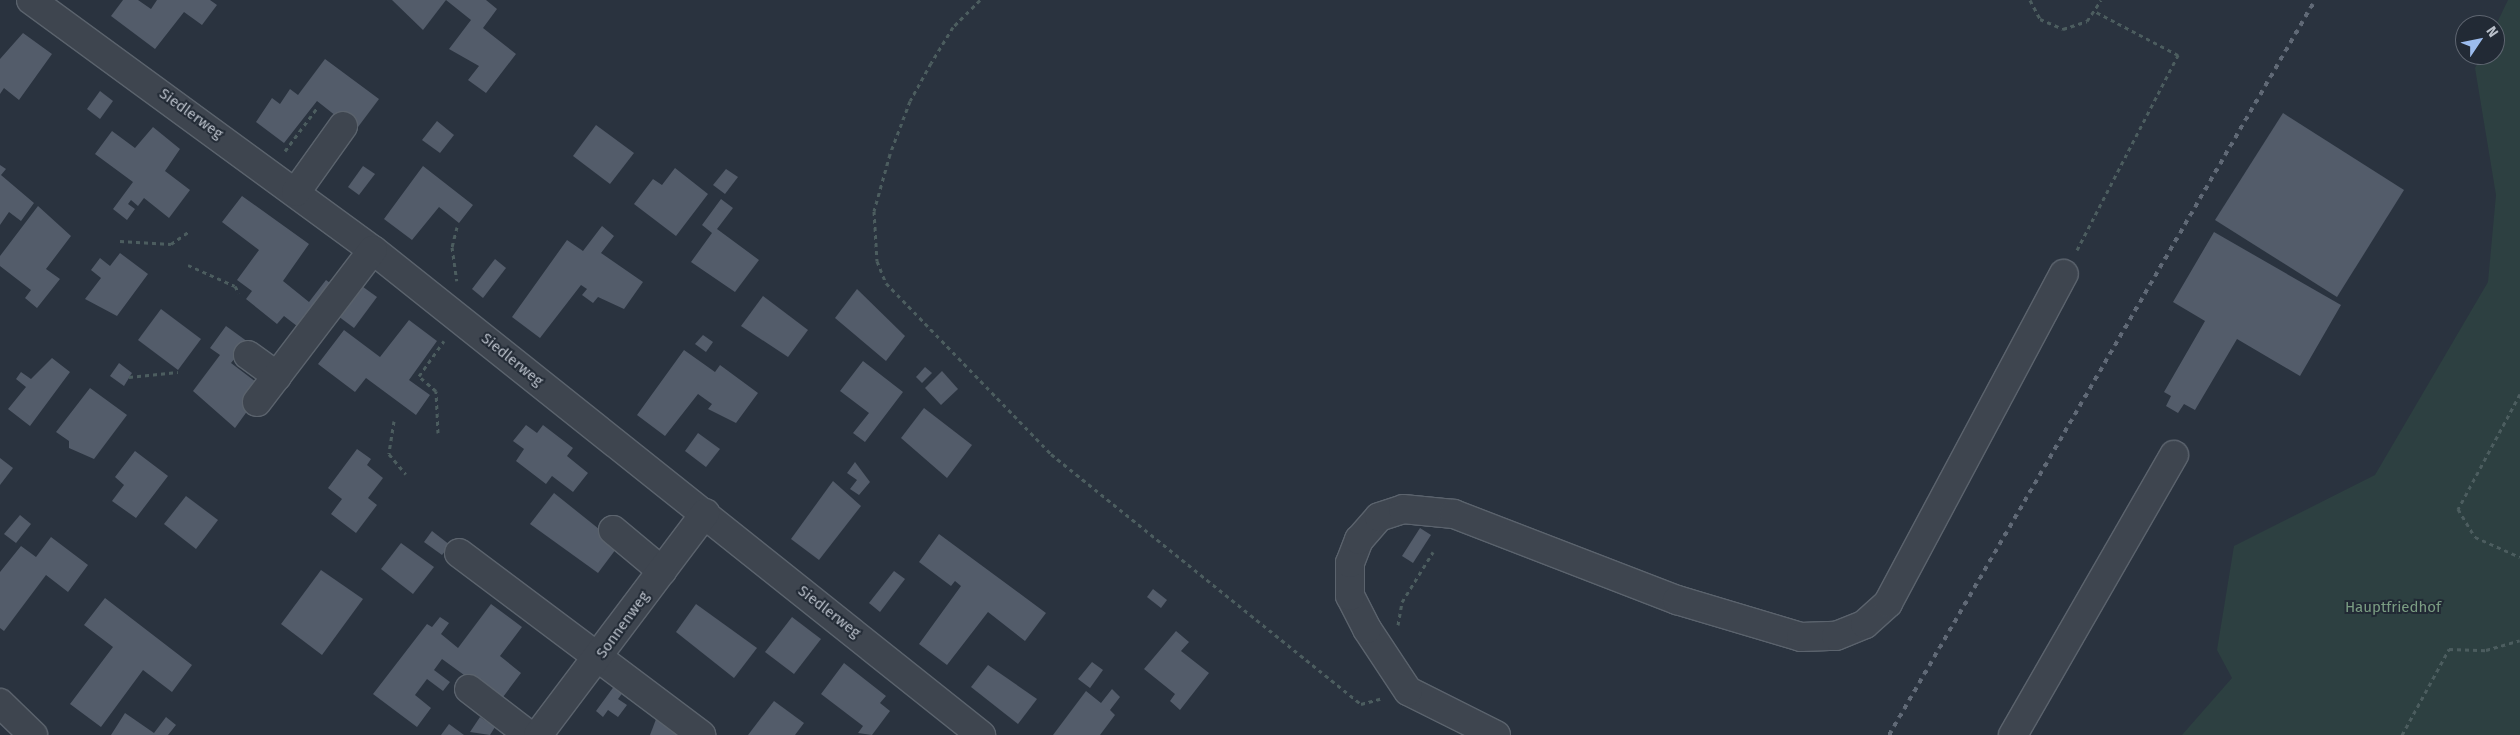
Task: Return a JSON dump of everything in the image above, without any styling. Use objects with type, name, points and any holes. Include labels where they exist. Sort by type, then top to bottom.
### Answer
[{"type":"street","name":"Siedlerweg","points":[[32,0],[269,171],[373,250],[981,735]]},
{"type":"street","points":[[296,192],[343,126]]},
{"type":"street","points":[[258,402],[373,250]]},
{"type":"street","points":[[1496,735],[1408,691],[1350,596],[1350,564],[1359,540],[1379,517],[1403,509],[1454,514],[1677,600],[1801,636],[1836,636],[1865,624],[1888,603],[2064,274]]},
{"type":"street","points":[[248,355],[277,376]]},
{"type":"street","points":[[2013,735],[2174,455]]},
{"type":"street","name":"Sonnenweg","points":[[538,735],[598,659],[705,513]]},
{"type":"street","points":[[613,530],[662,571]]},
{"type":"street","points":[[459,554],[701,735]]},
{"type":"street","points":[[469,689],[529,735]]},
{"type":"street","points":[[0,703],[32,735]]},
{"type":"path","points":[[980,0],[953,27],[935,56],[910,101],[890,154],[874,211],[877,261],[886,283],[1050,454],[1362,704],[1408,691]]},
{"type":"path","points":[[2030,0],[2040,19],[2063,28],[2082,24],[2096,12],[2101,0]]},
{"type":"path","points":[[2064,274],[2178,55],[2096,12]]},
{"type":"path","points":[[269,171],[317,108]]},
{"type":"path","points":[[457,227],[452,265],[460,288]]},
{"type":"path","points":[[120,241],[171,244],[188,232]]},
{"type":"path","points":[[188,265],[235,286],[239,293]]},
{"type":"path","points":[[438,433],[436,391],[419,376],[460,318]]},
{"type":"path","points":[[129,377],[178,372]]},
{"type":"path","points":[[2520,394],[2458,509],[2475,538],[2520,557]]},
{"type":"path","points":[[394,421],[389,454],[406,474]]},
{"type":"path","points":[[1400,631],[1402,602],[1433,552]]},
{"type":"path","points":[[2402,735],[2449,649],[2486,650],[2520,640]]},
{"type":"green space","name":"Hauptfriedhof","points":[[2508,0],[2520,0],[2520,735],[2182,735],[2232,678],[2217,650],[2234,546],[2375,475],[2488,282],[2496,195],[2475,68],[2477,65],[2505,65],[2505,15],[2501,15]]},
{"type":"building","points":[[123,0],[138,0],[151,9],[157,0],[210,0],[217,5],[202,25],[184,12],[155,49],[111,16]]},
{"type":"building","points":[[392,0],[446,0],[423,30]]},
{"type":"building","points":[[446,0],[486,0],[497,9],[483,28],[516,54],[486,93],[468,80],[479,66],[449,49],[471,20]]},
{"type":"building","points":[[23,33],[52,54],[19,100],[4,88],[0,94],[0,59]]},
{"type":"building","points":[[325,59],[379,99],[355,131],[317,101],[284,143],[256,122],[272,98],[280,104],[290,89],[298,95]]},
{"type":"building","points":[[100,91],[113,101],[100,119],[87,109]]},
{"type":"building","points":[[2283,113],[2404,190],[2337,297],[2215,220]]},
{"type":"building","points":[[437,121],[454,135],[440,153],[422,140]]},
{"type":"building","points":[[596,125],[634,153],[610,184],[573,156]]},
{"type":"building","points":[[153,127],[180,149],[165,171],[190,190],[169,218],[144,198],[138,206],[131,200],[128,204],[135,209],[127,220],[113,209],[133,182],[95,154],[112,131],[135,148]]},
{"type":"building","points":[[0,165],[6,169],[1,175],[34,203],[21,221],[9,212],[0,225]]},
{"type":"building","points":[[363,166],[375,174],[359,195],[348,187]]},
{"type":"building","points":[[423,166],[473,205],[459,223],[439,207],[412,240],[384,219]]},
{"type":"building","points":[[675,168],[708,194],[676,236],[634,204],[653,179],[662,185]]},
{"type":"building","points":[[726,169],[738,177],[725,194],[713,185]]},
{"type":"building","points":[[242,196],[309,244],[283,281],[309,302],[326,280],[337,288],[306,333],[284,316],[277,324],[246,299],[252,291],[237,280],[259,250],[222,222]]},
{"type":"building","points":[[721,199],[733,208],[717,229],[759,260],[735,292],[691,262],[712,233],[702,225]]},
{"type":"building","points":[[38,206],[71,236],[46,269],[60,279],[37,308],[25,298],[31,290],[0,266],[0,256]]},
{"type":"building","points":[[602,226],[614,236],[601,253],[643,282],[624,309],[598,297],[593,303],[582,295],[587,289],[581,285],[540,338],[512,317],[567,240],[583,251]]},
{"type":"building","points":[[2214,232],[2341,305],[2300,376],[2237,339],[2195,410],[2184,404],[2178,413],[2166,406],[2171,396],[2164,392],[2205,321],[2173,302]]},
{"type":"building","points":[[120,253],[148,274],[117,316],[85,299],[101,278],[91,270],[100,258],[110,266]]},
{"type":"building","points":[[495,259],[506,268],[483,298],[472,289]]},
{"type":"building","points":[[359,284],[377,297],[354,328],[338,316]]},
{"type":"building","points":[[857,289],[905,336],[886,361],[835,318]]},
{"type":"building","points":[[763,296],[808,330],[788,357],[741,326]]},
{"type":"building","points":[[161,309],[201,339],[178,370],[138,340]]},
{"type":"building","points":[[409,320],[437,341],[409,380],[430,395],[416,415],[366,378],[355,392],[318,364],[344,330],[380,357]]},
{"type":"building","points":[[226,326],[248,342],[231,363],[264,388],[235,428],[193,391],[220,355],[210,348]]},
{"type":"building","points":[[703,335],[713,342],[706,352],[695,344]]},
{"type":"building","points":[[684,350],[715,372],[720,365],[758,393],[736,423],[708,409],[712,404],[698,394],[665,436],[637,415]]},
{"type":"building","points":[[52,358],[70,372],[30,426],[8,409],[26,387],[16,379],[21,372],[31,379]]},
{"type":"building","points":[[863,361],[903,392],[865,442],[853,433],[869,413],[840,391]]},
{"type":"building","points":[[119,363],[132,373],[124,386],[110,376]]},
{"type":"building","points":[[925,367],[932,373],[922,383],[916,377]]},
{"type":"building","points":[[942,371],[958,389],[941,405],[925,388]]},
{"type":"building","points":[[90,388],[127,415],[94,459],[69,448],[69,441],[56,432]]},
{"type":"building","points":[[924,408],[972,445],[947,478],[901,438]]},
{"type":"building","points":[[526,425],[537,433],[543,425],[573,448],[567,456],[588,473],[573,492],[552,476],[546,484],[516,461],[524,449],[513,441]]},
{"type":"building","points":[[698,433],[720,449],[706,467],[685,451]]},
{"type":"building","points":[[357,449],[371,459],[367,465],[383,478],[368,498],[377,505],[356,533],[331,514],[342,499],[328,488]]},
{"type":"building","points":[[135,451],[168,476],[136,518],[112,501],[124,485],[115,477]]},
{"type":"building","points":[[0,458],[13,468],[0,485]]},
{"type":"building","points":[[855,462],[870,482],[859,495],[850,489],[857,480],[847,473]]},
{"type":"building","points":[[833,481],[861,506],[819,560],[791,539]]},
{"type":"building","points":[[554,493],[619,545],[598,573],[530,524]]},
{"type":"building","points":[[186,496],[218,520],[196,549],[164,524]]},
{"type":"building","points":[[20,515],[31,524],[16,543],[4,534]]},
{"type":"building","points":[[1420,528],[1431,535],[1413,563],[1402,556]]},
{"type":"building","points":[[432,531],[450,545],[442,555],[424,542]]},
{"type":"building","points":[[939,534],[1046,613],[1025,641],[988,612],[947,665],[919,644],[961,586],[955,581],[951,586],[919,562]]},
{"type":"building","points":[[51,537],[88,565],[68,592],[46,575],[4,631],[0,628],[0,572],[21,546],[36,557]]},
{"type":"building","points":[[401,543],[434,567],[413,594],[381,569]]},
{"type":"building","points":[[321,570],[363,599],[322,655],[281,624]]},
{"type":"building","points":[[894,571],[905,579],[880,612],[869,603]]},
{"type":"building","points":[[1153,589],[1167,600],[1161,608],[1147,597]]},
{"type":"building","points":[[105,598],[192,665],[172,692],[143,670],[101,727],[70,704],[113,647],[84,625]]},
{"type":"building","points":[[491,604],[522,627],[500,656],[521,673],[500,701],[442,659],[434,670],[450,682],[443,691],[427,679],[415,695],[431,708],[417,727],[373,694],[427,624],[432,627],[440,617],[449,623],[441,634],[458,648]]},
{"type":"building","points":[[696,604],[757,648],[734,678],[676,632]]},
{"type":"building","points":[[792,617],[821,639],[794,674],[765,652]]},
{"type":"building","points":[[1176,631],[1189,642],[1181,651],[1209,673],[1180,710],[1170,701],[1175,694],[1144,669]]},
{"type":"building","points":[[1092,662],[1103,670],[1090,688],[1078,679]]},
{"type":"building","points":[[844,663],[886,696],[880,703],[890,711],[872,735],[858,733],[863,726],[821,694]]},
{"type":"building","points":[[988,665],[1037,699],[1018,724],[971,687]]},
{"type":"building","points":[[615,685],[624,691],[618,699],[627,705],[618,717],[608,710],[603,717],[596,711]]},
{"type":"building","points":[[1112,689],[1120,697],[1110,710],[1115,715],[1100,735],[1053,735],[1086,691],[1101,703]]},
{"type":"building","points":[[774,701],[804,723],[795,735],[748,735]]},
{"type":"building","points":[[125,713],[154,733],[166,717],[176,725],[168,735],[111,735]]},
{"type":"building","points":[[658,714],[686,735],[650,735]]},
{"type":"building","points":[[480,717],[495,727],[490,735],[470,732]]},
{"type":"building","points":[[449,724],[464,735],[441,735]]},
{"type":"railway","points":[[1889,735],[2315,0]]}]
